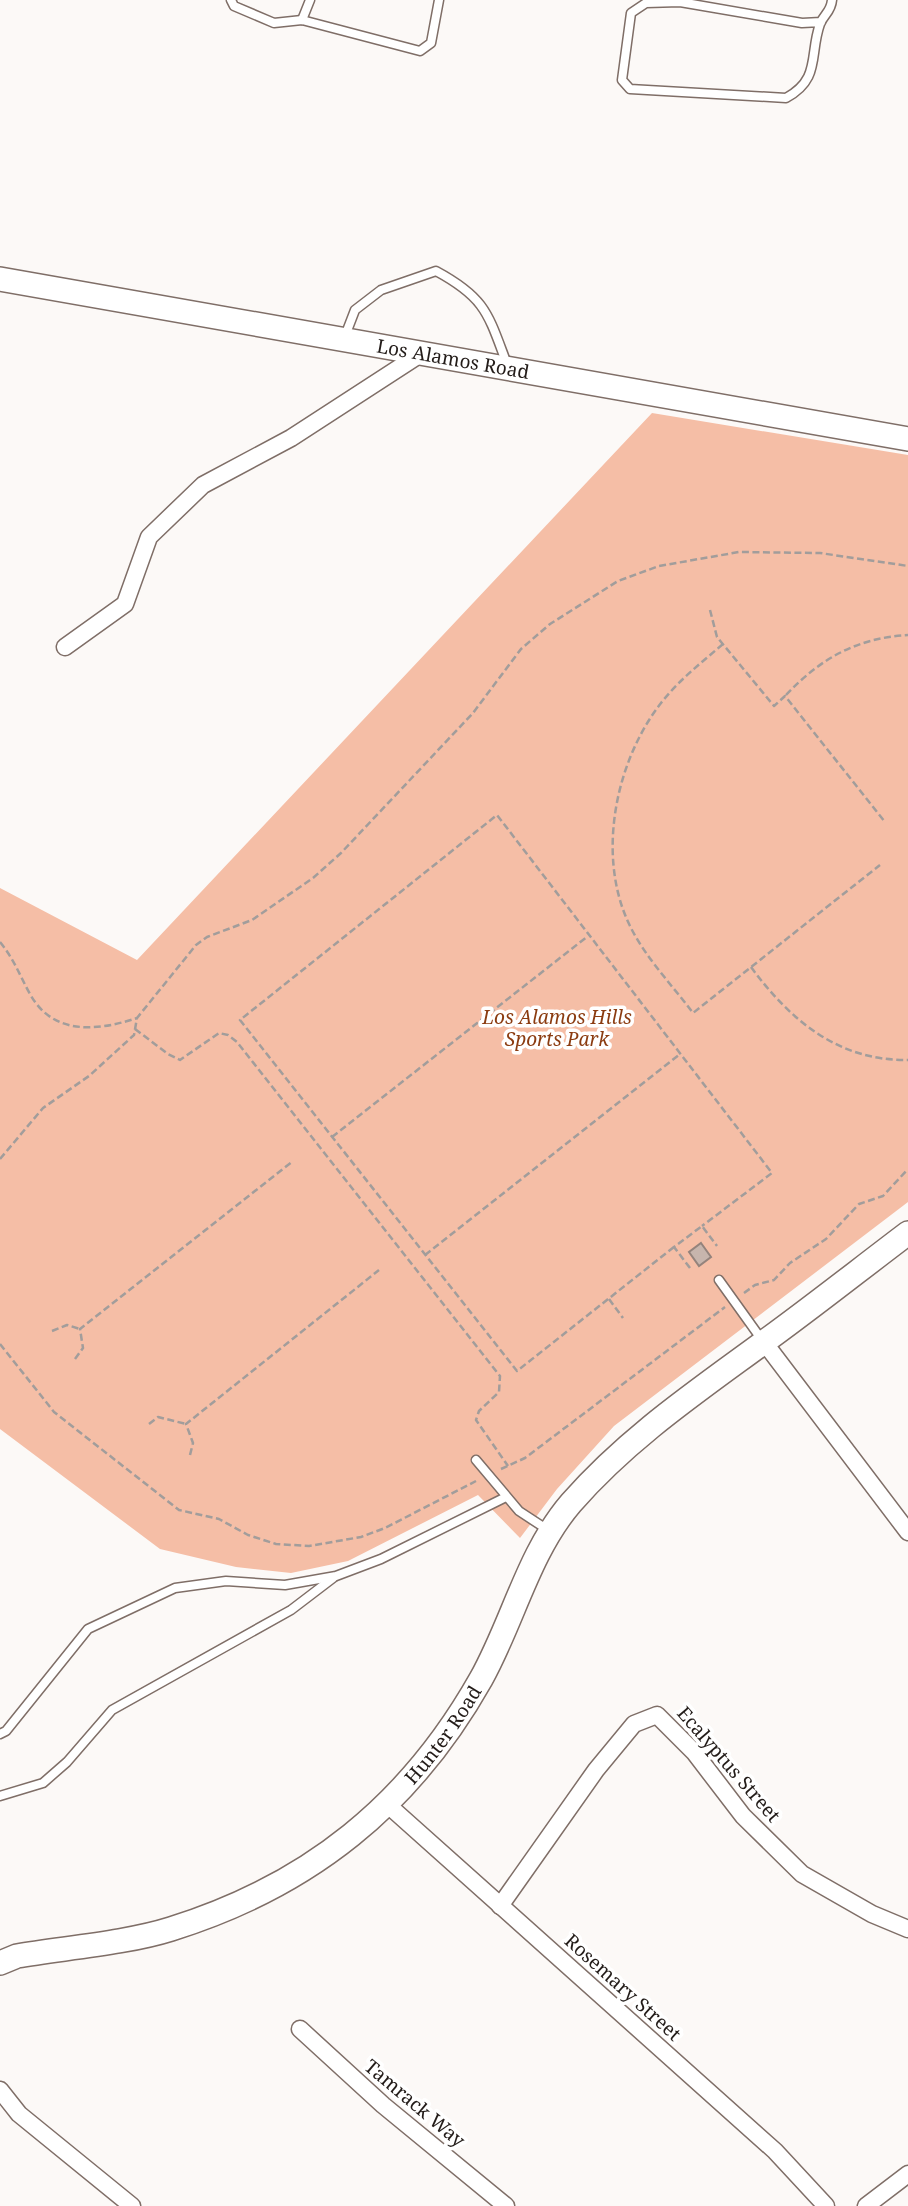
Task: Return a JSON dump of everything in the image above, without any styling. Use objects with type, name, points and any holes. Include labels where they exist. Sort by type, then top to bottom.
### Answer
[{"type":"street","name":"Los Alamos Road","points":[[0,279],[908,439]]},
{"type":"street","points":[[65,647],[125,604],[149,537],[204,485],[291,438],[422,353]]},
{"type":"street","name":"Hunter Road","points":[[0,1963],[17,1956],[169,1930],[239,1904],[303,1869],[347,1840],[388,1805],[449,1731],[482,1677],[551,1532],[569,1506],[645,1429],[908,1233]]},
{"type":"street","points":[[764,1342],[908,1532]]},
{"type":"street","name":"Ecalyptus Street","points":[[500,1906],[634,1724],[657,1715],[694,1752],[743,1816],[802,1874],[872,1914],[908,1929]]},
{"type":"street","name":"Rosemary Street","points":[[388,1805],[775,2151],[826,2206]]},
{"type":"street","name":"Tamrack Way","points":[[300,2029],[383,2105],[506,2206]]},
{"type":"street","points":[[0,2090],[19,2114],[132,2206]]},
{"type":"street","points":[[866,2206],[908,2174]]},
{"type":"lane","points":[[231,0],[234,6],[274,23],[302,20],[420,51],[431,43],[439,0]]},
{"type":"lane","points":[[302,20],[310,0]]},
{"type":"lane","points":[[821,22],[802,23],[680,2],[646,3],[631,13],[622,80],[630,89],[786,98],[800,90],[812,71],[821,22],[831,13],[832,0]]},
{"type":"lane","points":[[344,339],[355,310],[381,290],[436,271],[465,286],[485,307],[509,368]]},
{"type":"lane","points":[[719,1280],[764,1342]]},
{"type":"lane","points":[[476,1460],[519,1511],[551,1532]]},
{"type":"lane","points":[[0,1734],[6,1731],[88,1629],[175,1588],[226,1581],[285,1586],[336,1576],[381,1559],[506,1497]]},
{"type":"lane","points":[[0,1796],[43,1783],[67,1762],[112,1710],[291,1610],[336,1576]]},
{"type":"path","points":[[0,1159],[43,1108],[115,1055],[134,1035],[136,1018],[196,945],[207,937],[252,920],[313,878],[341,853],[473,713],[522,649],[550,624],[584,600],[618,582],[659,566],[739,552],[820,553],[908,566]]},
{"type":"path","points":[[710,610],[717,637],[774,706],[813,669],[842,650],[880,638],[908,635]]},
{"type":"path","points":[[723,644],[679,682],[656,711],[634,748],[624,772],[617,808],[615,873],[629,926],[693,1013],[880,865]]},
{"type":"path","points":[[785,696],[885,822]]},
{"type":"path","points":[[497,816],[589,935],[772,1173],[517,1371],[240,1020],[497,816]]},
{"type":"path","points":[[332,1137],[589,935]]},
{"type":"path","points":[[0,942],[13,958],[32,997],[45,1013],[64,1024],[83,1030],[136,1018]]},
{"type":"path","points":[[751,967],[783,1008],[818,1036],[860,1053],[892,1060],[908,1060]]},
{"type":"path","points":[[135,1029],[180,1060],[219,1033],[228,1035],[237,1042],[500,1376],[499,1392],[479,1412],[476,1420],[508,1466]]},
{"type":"path","points":[[425,1255],[680,1054]]},
{"type":"path","points":[[80,1329],[293,1161]]},
{"type":"path","points":[[0,1344],[54,1412],[179,1510],[219,1519],[248,1535],[276,1544],[309,1546],[361,1537],[386,1528],[525,1458],[755,1285],[774,1280],[790,1263],[826,1239],[859,1204],[883,1196],[908,1169]]},
{"type":"path","points":[[702,1226],[717,1246]]},
{"type":"path","points":[[674,1247],[690,1268]]},
{"type":"path","points":[[186,1424],[379,1270]]},
{"type":"path","points":[[609,1299],[623,1318]]},
{"type":"path","points":[[52,1331],[67,1325],[80,1329]]},
{"type":"path","points":[[75,1359],[83,1348],[80,1329]]},
{"type":"path","points":[[149,1424],[158,1417],[186,1424]]},
{"type":"path","points":[[186,1424],[193,1443],[190,1455]]},
{"type":"green space","name":"Los Alamos Hills Sports Park","points":[[652,413],[908,455],[908,1202],[614,1426],[557,1489],[520,1538],[478,1495],[348,1561],[291,1573],[236,1567],[160,1549],[0,1429],[0,888],[137,960]]},
{"type":"building","points":[[701,1243],[711,1257],[699,1266],[689,1252]]}]
